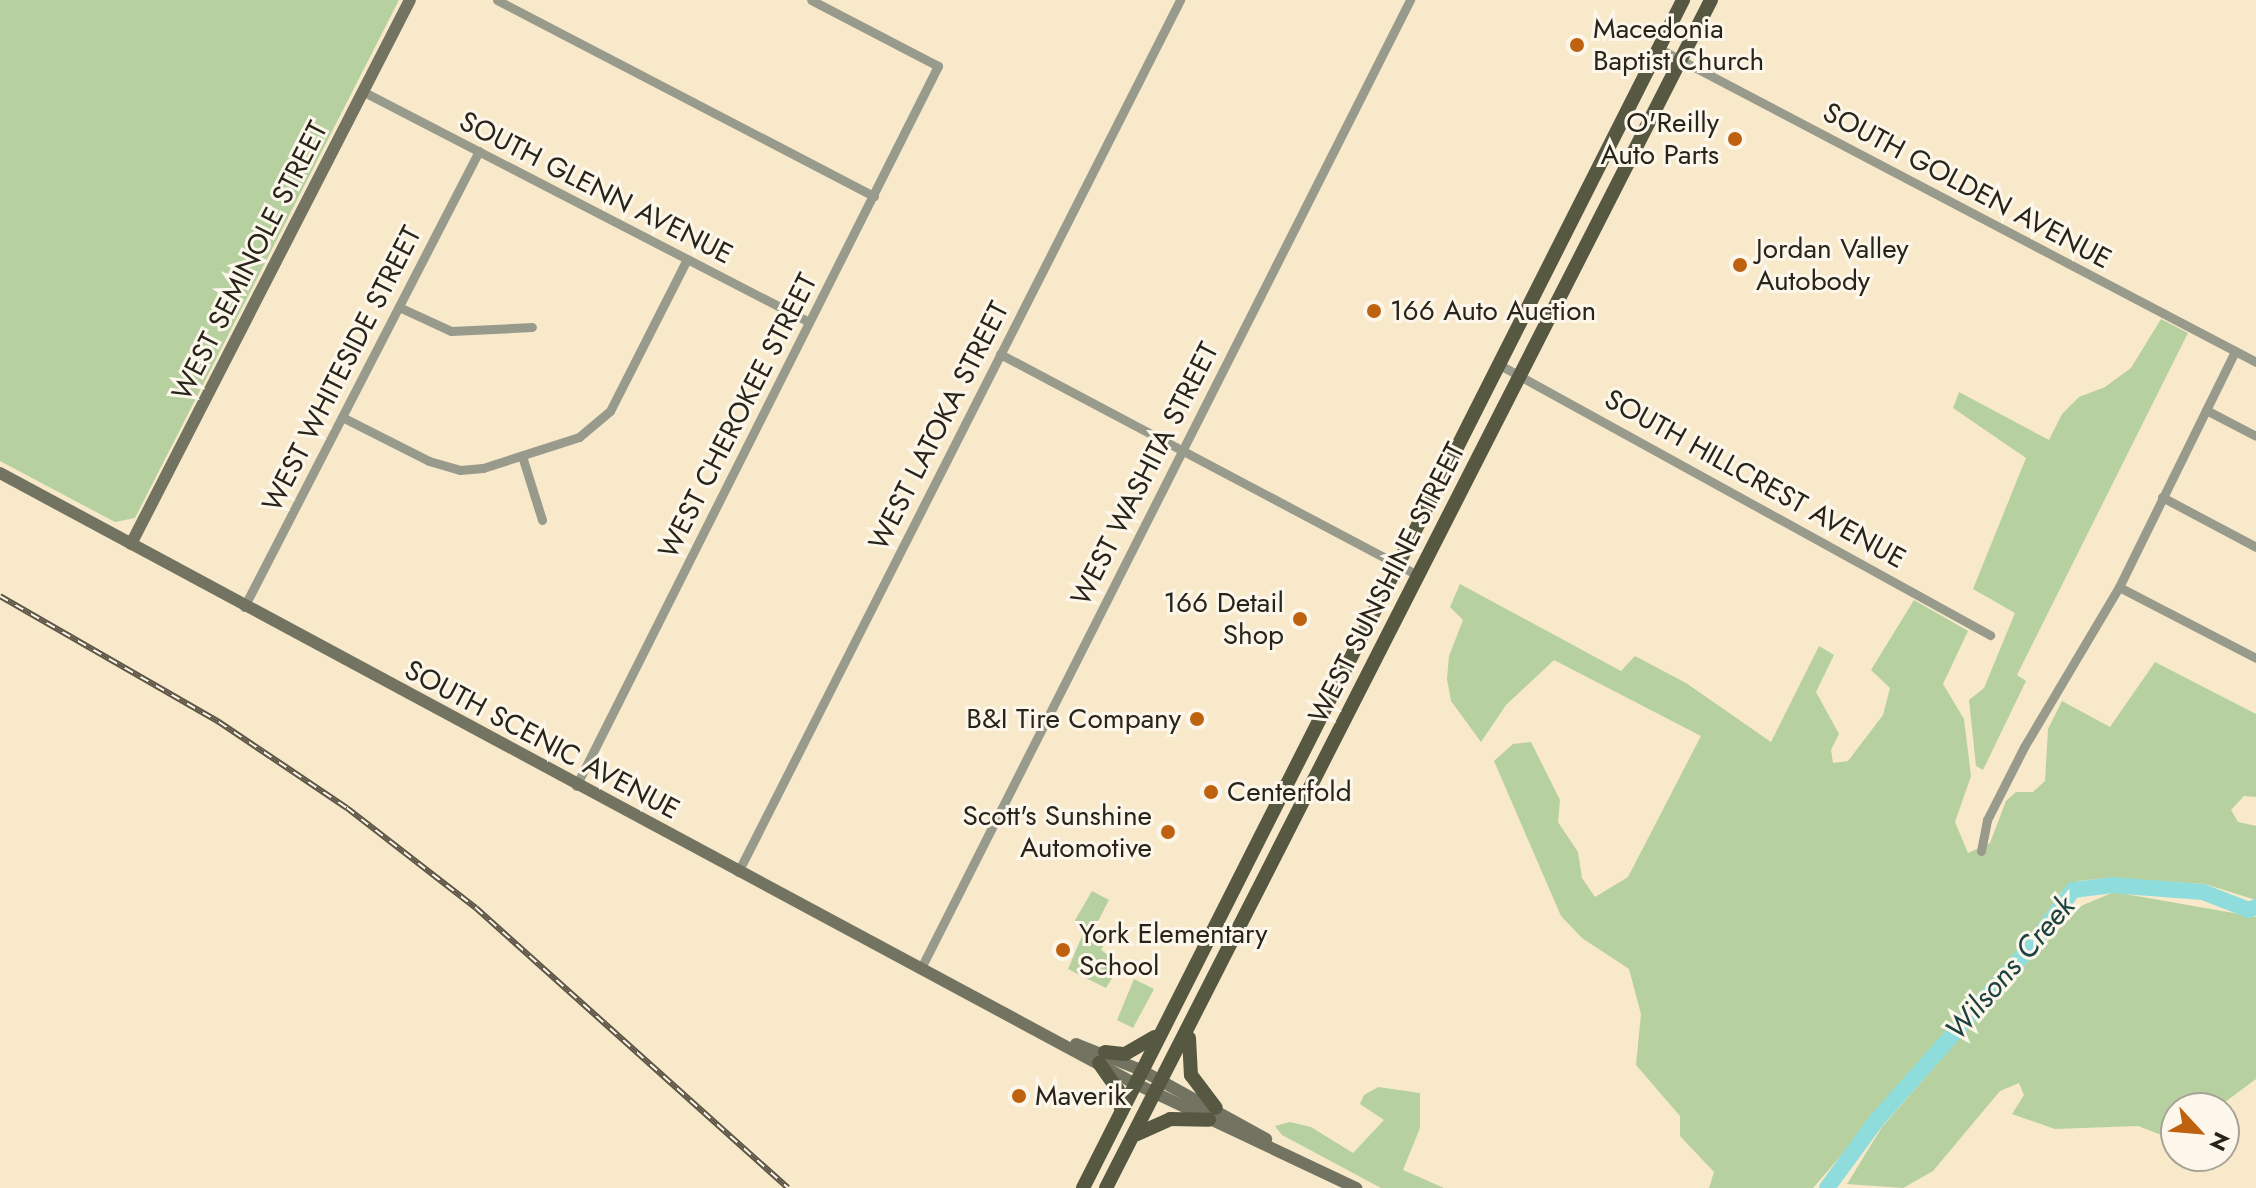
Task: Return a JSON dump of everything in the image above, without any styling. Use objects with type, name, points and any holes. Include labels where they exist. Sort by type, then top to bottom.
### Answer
[{"type":"main road","name":"WEST SEMINOLE STREET","points":[[131,544],[410,0]]},
{"type":"main road","name":"WEST SUNSHINE STREET","points":[[1083,1188],[1683,0]]},
{"type":"main road","name":"WEST SUNSHINE STREET","points":[[1106,1188],[1160,1088],[1711,0]]},
{"type":"main road","name":"SOUTH SCENIC AVENUE","points":[[0,473],[738,872],[1356,1188]]},
{"type":"main road","points":[[1134,1136],[1162,1120],[1212,1114],[1191,1075],[1192,1025]]},
{"type":"main road","points":[[1119,1116],[1121,1096],[1102,1058],[1138,1050],[1162,1028]]},
{"type":"street","points":[[497,0],[874,196]]},
{"type":"street","name":"WEST CHEROKEE STREET","points":[[576,786],[938,66],[811,0]]},
{"type":"street","name":"WEST LATOKA STREET","points":[[738,872],[1180,0]]},
{"type":"street","name":"WEST WASHITA STREET","points":[[921,968],[1410,0]]},
{"type":"street","name":"SOUTH GOLDEN AVENUE","points":[[1658,48],[2256,362]]},
{"type":"street","name":"SOUTH GLENN AVENUE","points":[[364,92],[809,322]]},
{"type":"street","name":"WEST WHITESIDE STREET","points":[[244,607],[479,151]]},
{"type":"street","points":[[342,417],[452,469],[476,469],[579,437],[605,418],[687,259]]},
{"type":"street","points":[[399,307],[451,331],[532,327]]},
{"type":"street","points":[[1981,851],[1987,820],[2024,747],[2119,587],[2235,351]]},
{"type":"street","points":[[1000,354],[1419,576]]},
{"type":"street","name":"SOUTH HILLCREST AVENUE","points":[[1498,364],[1990,635]]},
{"type":"street","points":[[2206,410],[2256,436]]},
{"type":"street","points":[[522,456],[542,520]]},
{"type":"street","points":[[2162,497],[2256,547]]},
{"type":"street","points":[[2119,587],[2256,658]]},
{"type":"green space","points":[[0,0],[399,0],[135,518],[115,522],[0,461]]},
{"type":"green space","points":[[2161,319],[2188,333],[2017,675],[2026,681],[1983,770],[1976,766],[1969,700],[1984,688],[2015,613],[1973,589],[2026,458],[1953,408],[1959,392],[2049,440],[2062,414],[2079,397],[2105,387],[2131,368]]},
{"type":"green space","points":[[1460,584],[1621,671],[1635,656],[1686,683],[1771,742],[1819,646],[1834,655],[1816,692],[1839,734],[1831,750],[1833,763],[1848,761],[1883,715],[1890,688],[1871,670],[1914,600],[1968,631],[1943,684],[1964,719],[1971,776],[1955,822],[1968,853],[1990,843],[2006,801],[2016,792],[2033,792],[2045,781],[2048,729],[2062,701],[2110,727],[2155,662],[2256,714],[2256,797],[2244,796],[2231,810],[2238,822],[2256,826],[2256,900],[2205,884],[2106,878],[2078,881],[2061,892],[2031,936],[1813,1188],[1709,1188],[1714,1172],[1680,1136],[1680,1116],[1636,1065],[1641,1014],[1629,969],[1582,938],[1561,916],[1494,761],[1513,744],[1531,742],[1560,800],[1558,822],[1578,852],[1582,878],[1595,897],[1628,877],[1701,736],[1554,660],[1506,705],[1481,742],[1451,701],[1447,679],[1449,656],[1463,620],[1450,607]]},
{"type":"green space","points":[[1092,891],[1109,900],[1094,929],[1107,938],[1101,950],[1121,964],[1106,988],[1068,969],[1085,929],[1074,922]]},
{"type":"green space","points":[[2114,892],[2256,917],[2256,1079],[2239,1092],[2160,1092],[2160,1134],[2138,1126],[2055,1129],[2012,1114],[2024,1095],[2019,1083],[2000,1091],[1933,1171],[1903,1188],[1847,1184],[1882,1127],[2005,986],[2081,906]]},
{"type":"green space","points":[[1134,979],[1154,989],[1133,1028],[1117,1020]]},
{"type":"green space","points":[[1378,1087],[1420,1093],[1420,1128],[1403,1170],[1444,1188],[1381,1188],[1282,1135],[1275,1126],[1290,1122],[1311,1127],[1353,1153],[1384,1120],[1360,1104],[1364,1095]]},
{"type":"waterway","name":"Wilsons Creek","points":[[1827,1188],[1876,1121],[2034,943],[2073,890],[2111,885],[2203,892],[2249,910],[2256,907]]},
{"type":"railway","points":[[0,596],[219,722],[347,808],[476,908],[788,1188]]},
{"type":"place","name":"Macedonia Baptist Church","points":[[1577,45]]},
{"type":"place","name":"O'Reilly Auto Parts","points":[[1735,139]]},
{"type":"place","name":"Jordan Valley Autobody","points":[[1740,265]]},
{"type":"place","name":"166 Auto Auction","points":[[1374,311]]},
{"type":"place","name":"166 Detail Shop","points":[[1300,619]]},
{"type":"place","name":"B&I Tire Company","points":[[1197,719]]},
{"type":"place","name":"Centerfold","points":[[1211,792]]},
{"type":"place","name":"Scott's Sunshine Automotive","points":[[1168,832]]},
{"type":"place","name":"York Elementary School","points":[[1063,950]]},
{"type":"place","name":"Maverik","points":[[1019,1096]]}]
